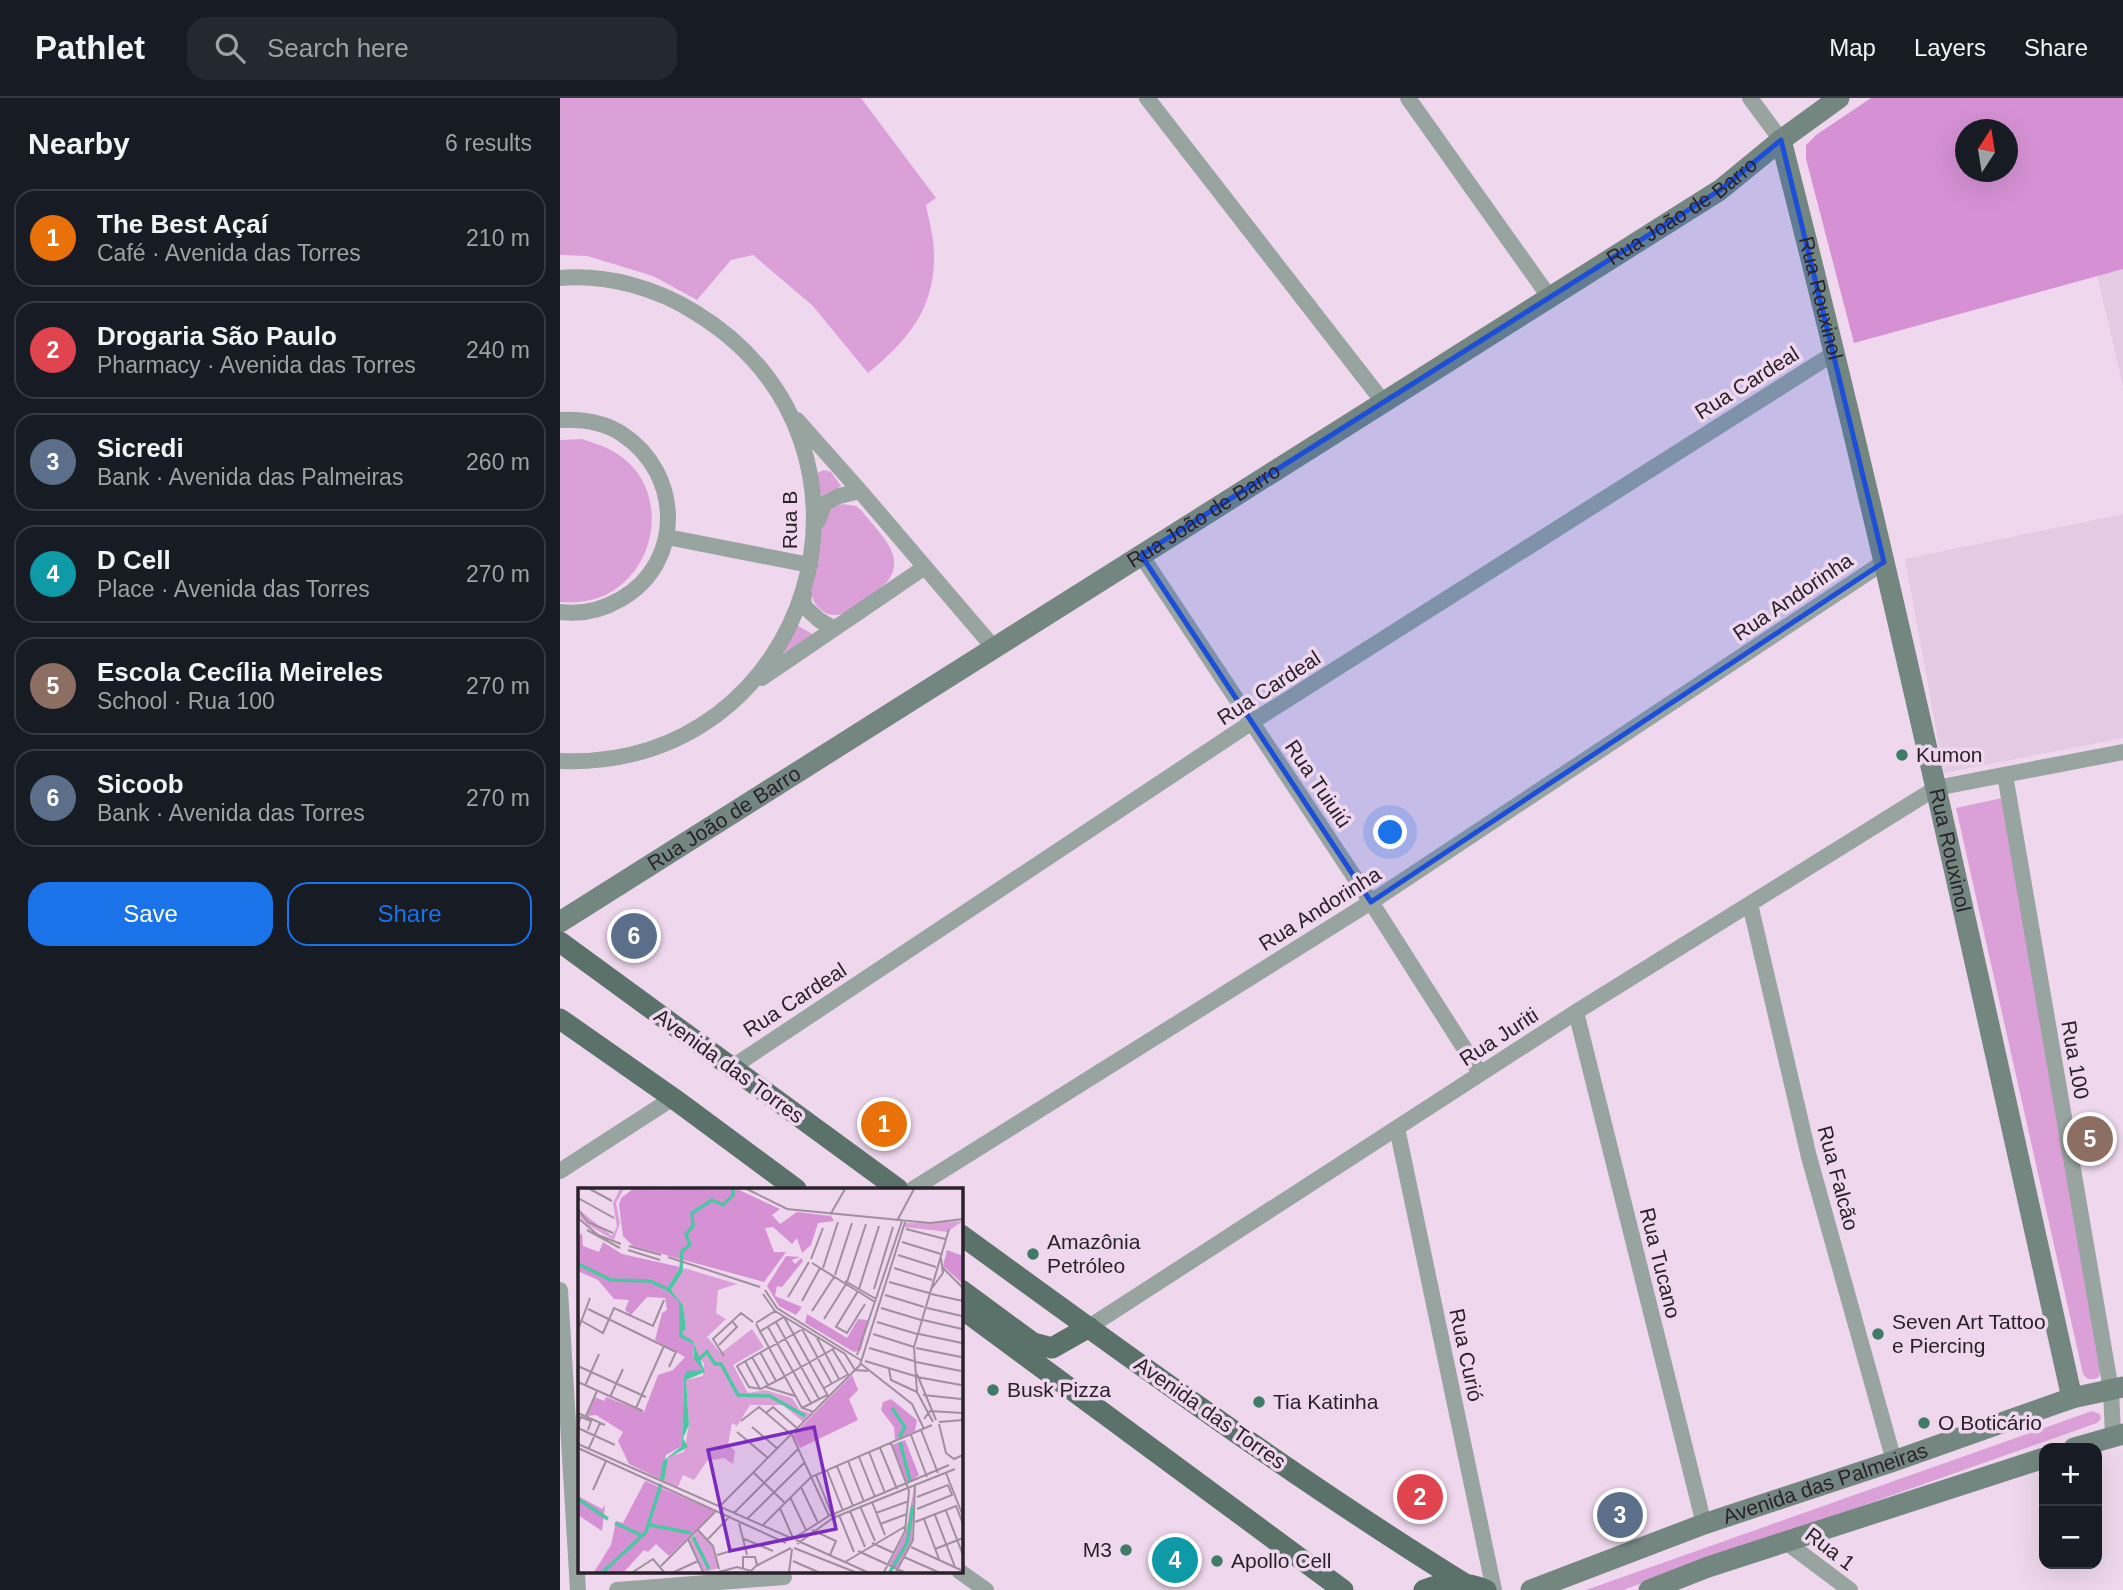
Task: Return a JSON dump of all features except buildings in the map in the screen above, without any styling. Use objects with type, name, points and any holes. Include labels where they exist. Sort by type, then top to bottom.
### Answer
[{"type":"main road","name":"Avenida das Torres","points":[[560,942],[897,1188]]},
{"type":"main road","points":[[560,1019],[673,1098],[770,1180],[793,1188]]},
{"type":"main road","name":"Avenida das Torres","points":[[962,1236],[1383,1533],[1465,1584]]},
{"type":"main road","points":[[962,1291],[1033,1343],[1044,1347],[1052,1348],[1088,1327]]},
{"type":"main road","points":[[962,1309],[1343,1590]]},
{"type":"main road","points":[[1424,1590],[1446,1584],[1465,1584],[1486,1590]]},
{"type":"street","points":[[1147,98],[1384,403]]},
{"type":"street","points":[[1408,98],[1550,298]]},
{"type":"street","points":[[1750,98],[1781,140]]},
{"type":"street","name":"Rua João de Barro","points":[[560,922],[1720,190],[1781,140],[1839,98]]},
{"type":"street","name":"Rua Rouxinol","points":[[1781,140],[1836,352],[2072,1398]]},
{"type":"street","name":"Rua B","points":[[560,278],[608,280],[646,289],[681,304],[714,324],[743,349],[768,378],[788,411],[804,449],[813,489],[814,530],[804,593],[793,620],[780,645],[745,690],[711,719],[672,741],[630,755],[586,762],[560,761]]},
{"type":"street","name":"Rua Cardeal","points":[[731,1068],[1252,723],[1836,352]]},
{"type":"street","points":[[788,411],[994,648]]},
{"type":"street","points":[[560,420],[593,422],[621,433],[644,452],[661,478],[668,507],[667,537],[656,567],[634,592],[607,608],[575,614],[560,612]]},
{"type":"street","points":[[814,530],[824,504],[839,496],[860,491]]},
{"type":"street","points":[[667,537],[810,565]]},
{"type":"street","name":"Rua Tuiuiú","points":[[1141,555],[1371,902],[1480,1073]]},
{"type":"street","name":"Rua Andorinha","points":[[915,1188],[1371,902],[1884,562]]},
{"type":"street","points":[[745,690],[925,567]]},
{"type":"street","points":[[804,593],[803,605],[819,620],[833,628]]},
{"type":"street","points":[[1936,788],[2123,752]]},
{"type":"street","name":"Rua 100","points":[[2005,775],[2117,1388],[2118,1435]]},
{"type":"street","name":"Rua Juriti","points":[[1088,1327],[1480,1073],[1936,788]]},
{"type":"street","name":"Rua Falcão","points":[[1750,904],[1809,1157],[1894,1461]]},
{"type":"street","name":"Rua Tucano","points":[[1576,1012],[1704,1524]]},
{"type":"street","points":[[560,1171],[673,1098]]},
{"type":"street","name":"Rua Curió","points":[[1397,1128],[1494,1590]]},
{"type":"street","points":[[560,1290],[578,1590]]},
{"type":"street","name":"Avenida das Palmeiras","points":[[1531,1590],[1704,1524],[2072,1398],[2117,1388]]},
{"type":"street","points":[[2091,1443],[2118,1435]]},
{"type":"street","name":"Avenida das Palmeiras","points":[[1648,1590],[1708,1567],[2039,1460]]},
{"type":"street","name":"Rua 1","points":[[1786,1542],[1850,1590]]},
{"type":"street","points":[[960,1572],[986,1590]]},
{"type":"street","points":[[617,1590],[784,1579]]},
{"type":"highlighted area","points":[[1781,140],[1884,562],[1371,902],[1141,555],[1720,190]]},
{"type":"shaded area","points":[[560,98],[861,98],[936,198],[926,205],[933,242],[933,274],[930,291],[916,322],[895,348],[868,373],[812,305],[753,255],[731,260],[697,300],[653,276],[587,256],[560,255]]},
{"type":"shaded area","points":[[1871,98],[2123,98],[2123,269],[1854,343],[1806,159],[1806,145],[1816,135]]},
{"type":"shaded area","points":[[2123,269],[2123,386],[2097,275]]},
{"type":"shaded area","points":[[582,439],[619,455],[642,480],[649,498],[652,518],[650,537],[634,572],[620,586],[592,600],[560,602],[560,440]]},
{"type":"shaded area","points":[[819,472],[831,472],[841,486],[821,497],[816,479]]},
{"type":"shaded area","points":[[842,504],[856,506],[861,510],[887,543],[894,563],[890,577],[881,588],[849,611],[832,615],[817,606],[811,589],[822,524],[829,510]]},
{"type":"shaded area","points":[[2123,514],[2123,738],[1944,773],[1905,559]]},
{"type":"shaded area","points":[[793,623],[816,636],[776,657]]},
{"type":"shaded area","points":[[2002,798],[2100,1372],[2095,1379],[2088,1379],[2083,1374],[1956,808]]},
{"type":"shaded area","points":[[2092,1411],[2100,1414],[2101,1419],[2097,1423],[1623,1590],[1586,1590]]},
{"type":"place","name":"Kumon","points":[[1902,755]]},
{"type":"place","name":"Sicoob","points":[[634,936]]},
{"type":"place","name":"The Best Açaí","points":[[884,1124]]},
{"type":"place","name":"Escola Cecília Meireles","points":[[2090,1139]]},
{"type":"place","name":"Amazônia Petróleo","points":[[1033,1254]]},
{"type":"place","name":"Seven Art Tattoo e Piercing","points":[[1878,1334]]},
{"type":"place","name":"Busk Pizza","points":[[993,1390]]},
{"type":"place","name":"Tia Katinha","points":[[1259,1402]]},
{"type":"place","name":"O Boticário","points":[[1924,1423]]},
{"type":"place","name":"Drogaria São Paulo","points":[[1420,1497]]},
{"type":"place","name":"Sicredi","points":[[1620,1515]]},
{"type":"place","name":"M3","points":[[1126,1550]]},
{"type":"place","name":"D Cell","points":[[1175,1560]]},
{"type":"place","name":"Apollo Cell","points":[[1217,1561]]}]
